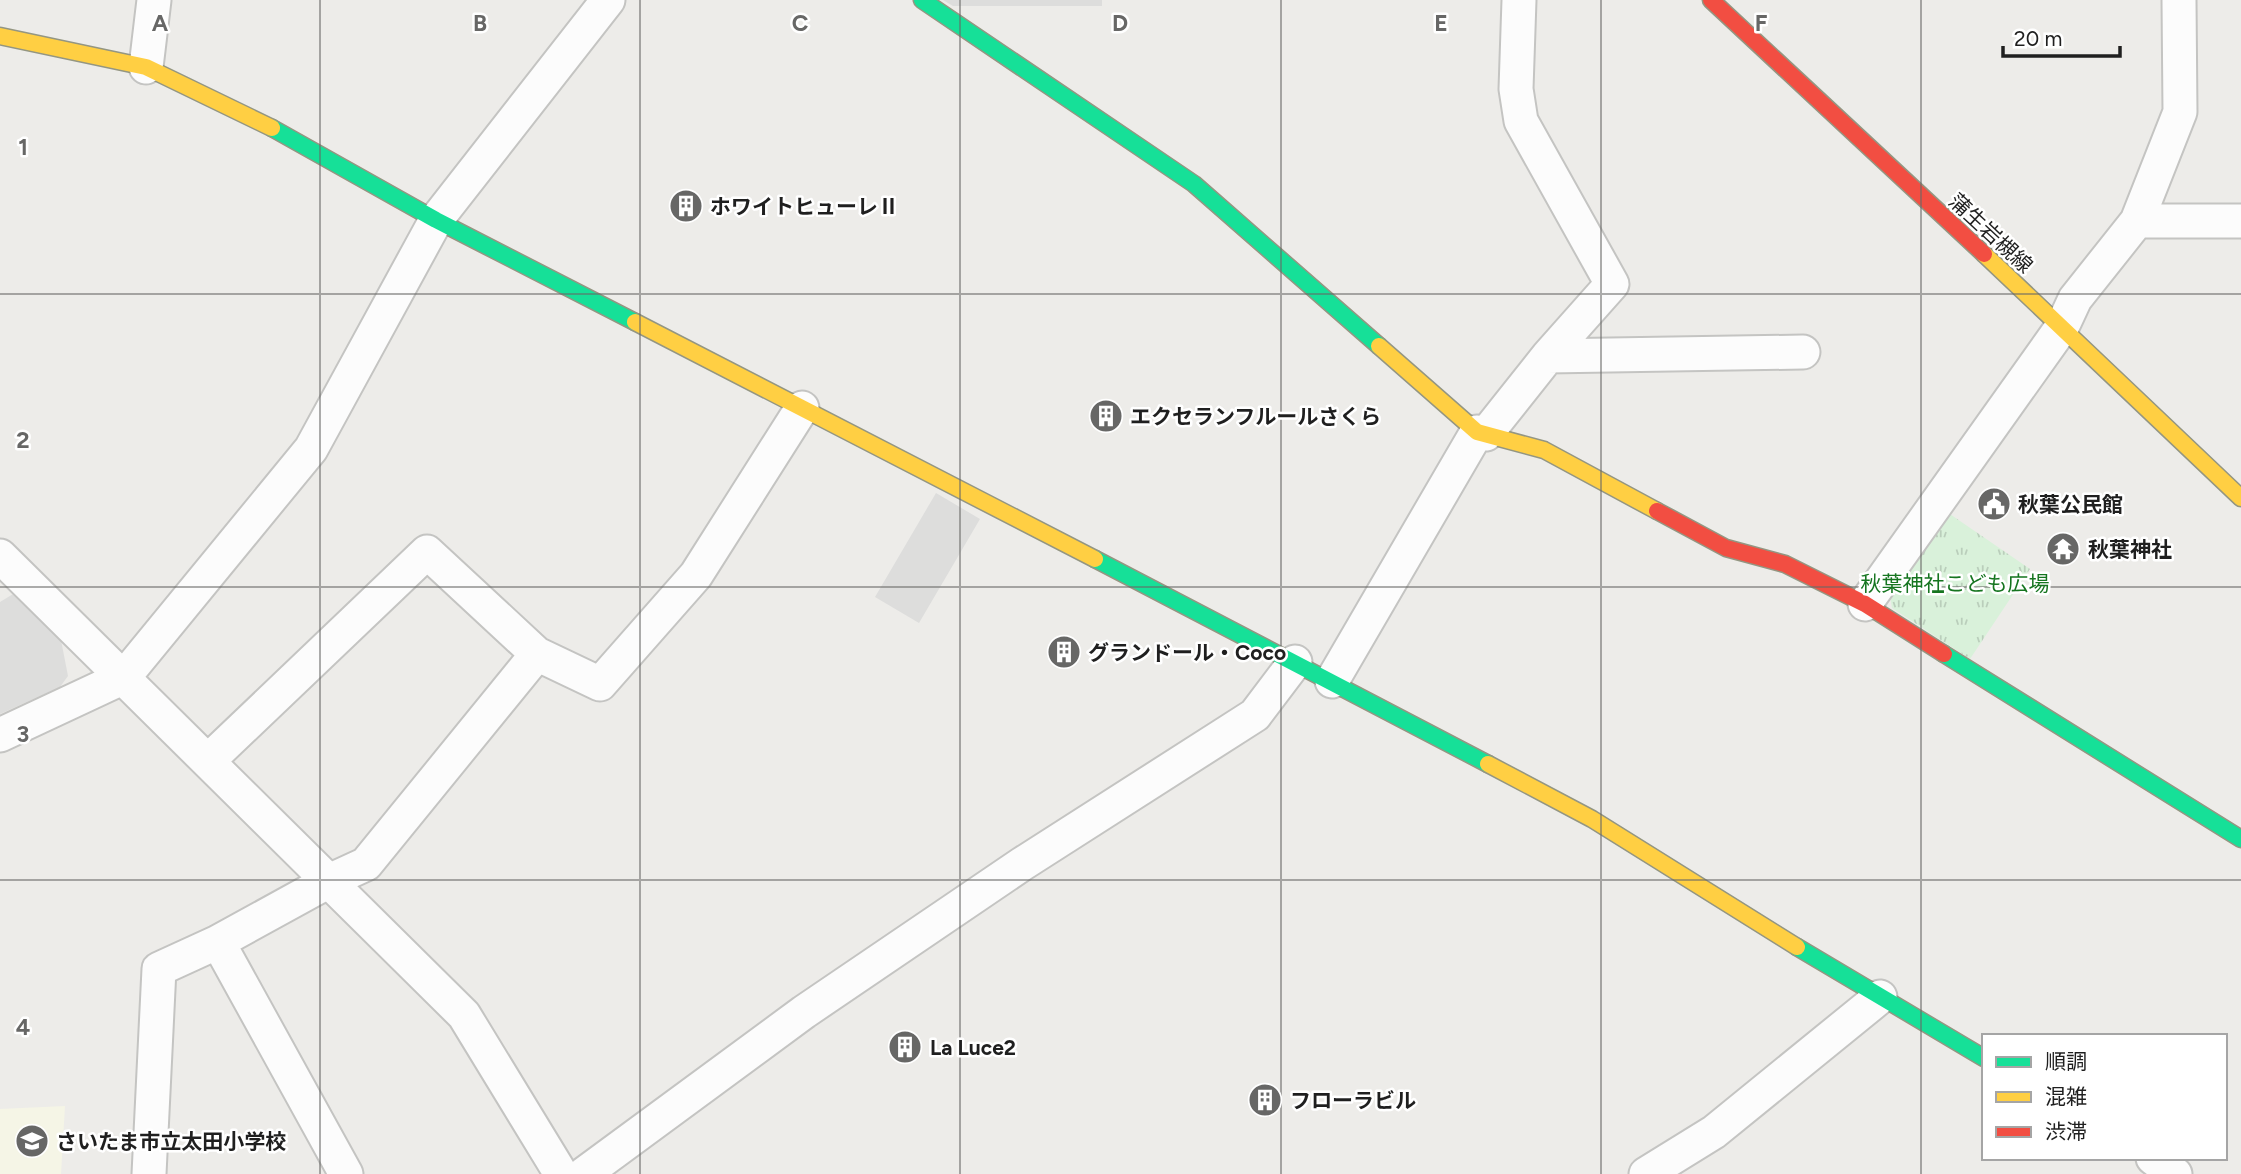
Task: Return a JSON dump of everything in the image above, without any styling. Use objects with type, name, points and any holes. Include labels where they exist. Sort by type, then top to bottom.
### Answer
[{"type":"street","points":[[146,67],[154,0]]},
{"type":"street","points":[[0,735],[124,677],[311,449],[436,220],[608,0]]},
{"type":"street","points":[[922,0],[1194,184],[1481,433],[1544,450],[1726,548],[1785,564],[1865,604],[2241,839]]},
{"type":"street","points":[[1332,681],[1481,433],[1612,284],[1521,121],[1516,89],[1519,0]]},
{"type":"street","name":"蒲生岩槻線","points":[[1711,0],[2241,498]]},
{"type":"street","points":[[1865,604],[2062,327],[2075,299],[2137,221],[2180,112],[2179,0]]},
{"type":"street","points":[[0,36],[146,67],[275,131],[436,220],[1332,681],[1592,819],[1982,1057]]},
{"type":"street","points":[[2137,221],[2241,221]]},
{"type":"street","points":[[1548,356],[1803,352]]},
{"type":"street","points":[[208,761],[427,552],[537,654],[600,684],[696,575],[802,408]]},
{"type":"street","points":[[0,556],[464,1015],[561,1174]]},
{"type":"street","points":[[149,1174],[159,969],[218,942],[329,881],[366,864],[537,654]]},
{"type":"street","points":[[584,1174],[795,1018],[1022,864],[1255,715],[1295,662]]},
{"type":"street","points":[[218,942],[346,1174]]},
{"type":"street","points":[[1646,1174],[1714,1132],[1880,997]]},
{"type":"street","points":[[2156,1160],[2175,1174]]},
{"type":"shaded area","points":[[943,0],[1102,0],[1102,6],[953,6]]},
{"type":"shaded area","points":[[936,493],[980,519],[919,623],[875,597]]},
{"type":"shaded area","points":[[18,591],[61,640],[68,676],[60,687],[0,714],[0,602]]},
{"type":"shaded area","name":"さいたま市立太田小学校","points":[[65,1106],[61,1174],[0,1174],[0,1109]]},
{"type":"green space","name":"秋葉神社こども広場","points":[[1944,510],[2030,569],[1970,659],[1892,608],[1888,585]]},
{"type":"traffic: fast","points":[[922,0],[1194,184],[1379,346]]},
{"type":"traffic: fast","points":[[272,128],[436,220],[635,322]]},
{"type":"traffic: fast","points":[[1095,559],[1488,764]]},
{"type":"traffic: fast","points":[[1944,654],[2241,839]]},
{"type":"traffic: fast","points":[[1797,947],[1982,1057]]},
{"type":"traffic: slow","points":[[0,36],[146,67],[272,128]]},
{"type":"traffic: slow","points":[[1984,254],[2241,498]]},
{"type":"traffic: slow","points":[[635,322],[1095,559]]},
{"type":"traffic: slow","points":[[1379,346],[1477,432],[1544,450],[1657,511]]},
{"type":"traffic: slow","points":[[1488,764],[1592,819],[1797,947]]},
{"type":"traffic: jam","points":[[1711,0],[1984,254]]},
{"type":"traffic: jam","points":[[1657,511],[1726,548],[1785,564],[1865,604],[1944,654]]},
{"type":"place","name":"ホワイトヒューレⅡ","points":[[686,206]]},
{"type":"place","name":"エクセランフルールさくら","points":[[1106,416]]},
{"type":"place","name":"秋葉公民館","points":[[1994,504]]},
{"type":"place","name":"秋葉神社","points":[[2063,549]]},
{"type":"place","name":"グランドール・Coco","points":[[1064,652]]},
{"type":"place","name":"La Luce2","points":[[905,1047]]},
{"type":"place","name":"フローラビル","points":[[1265,1100]]},
{"type":"place","name":"さいたま市立太田小学校","points":[[32,1141]]}]
